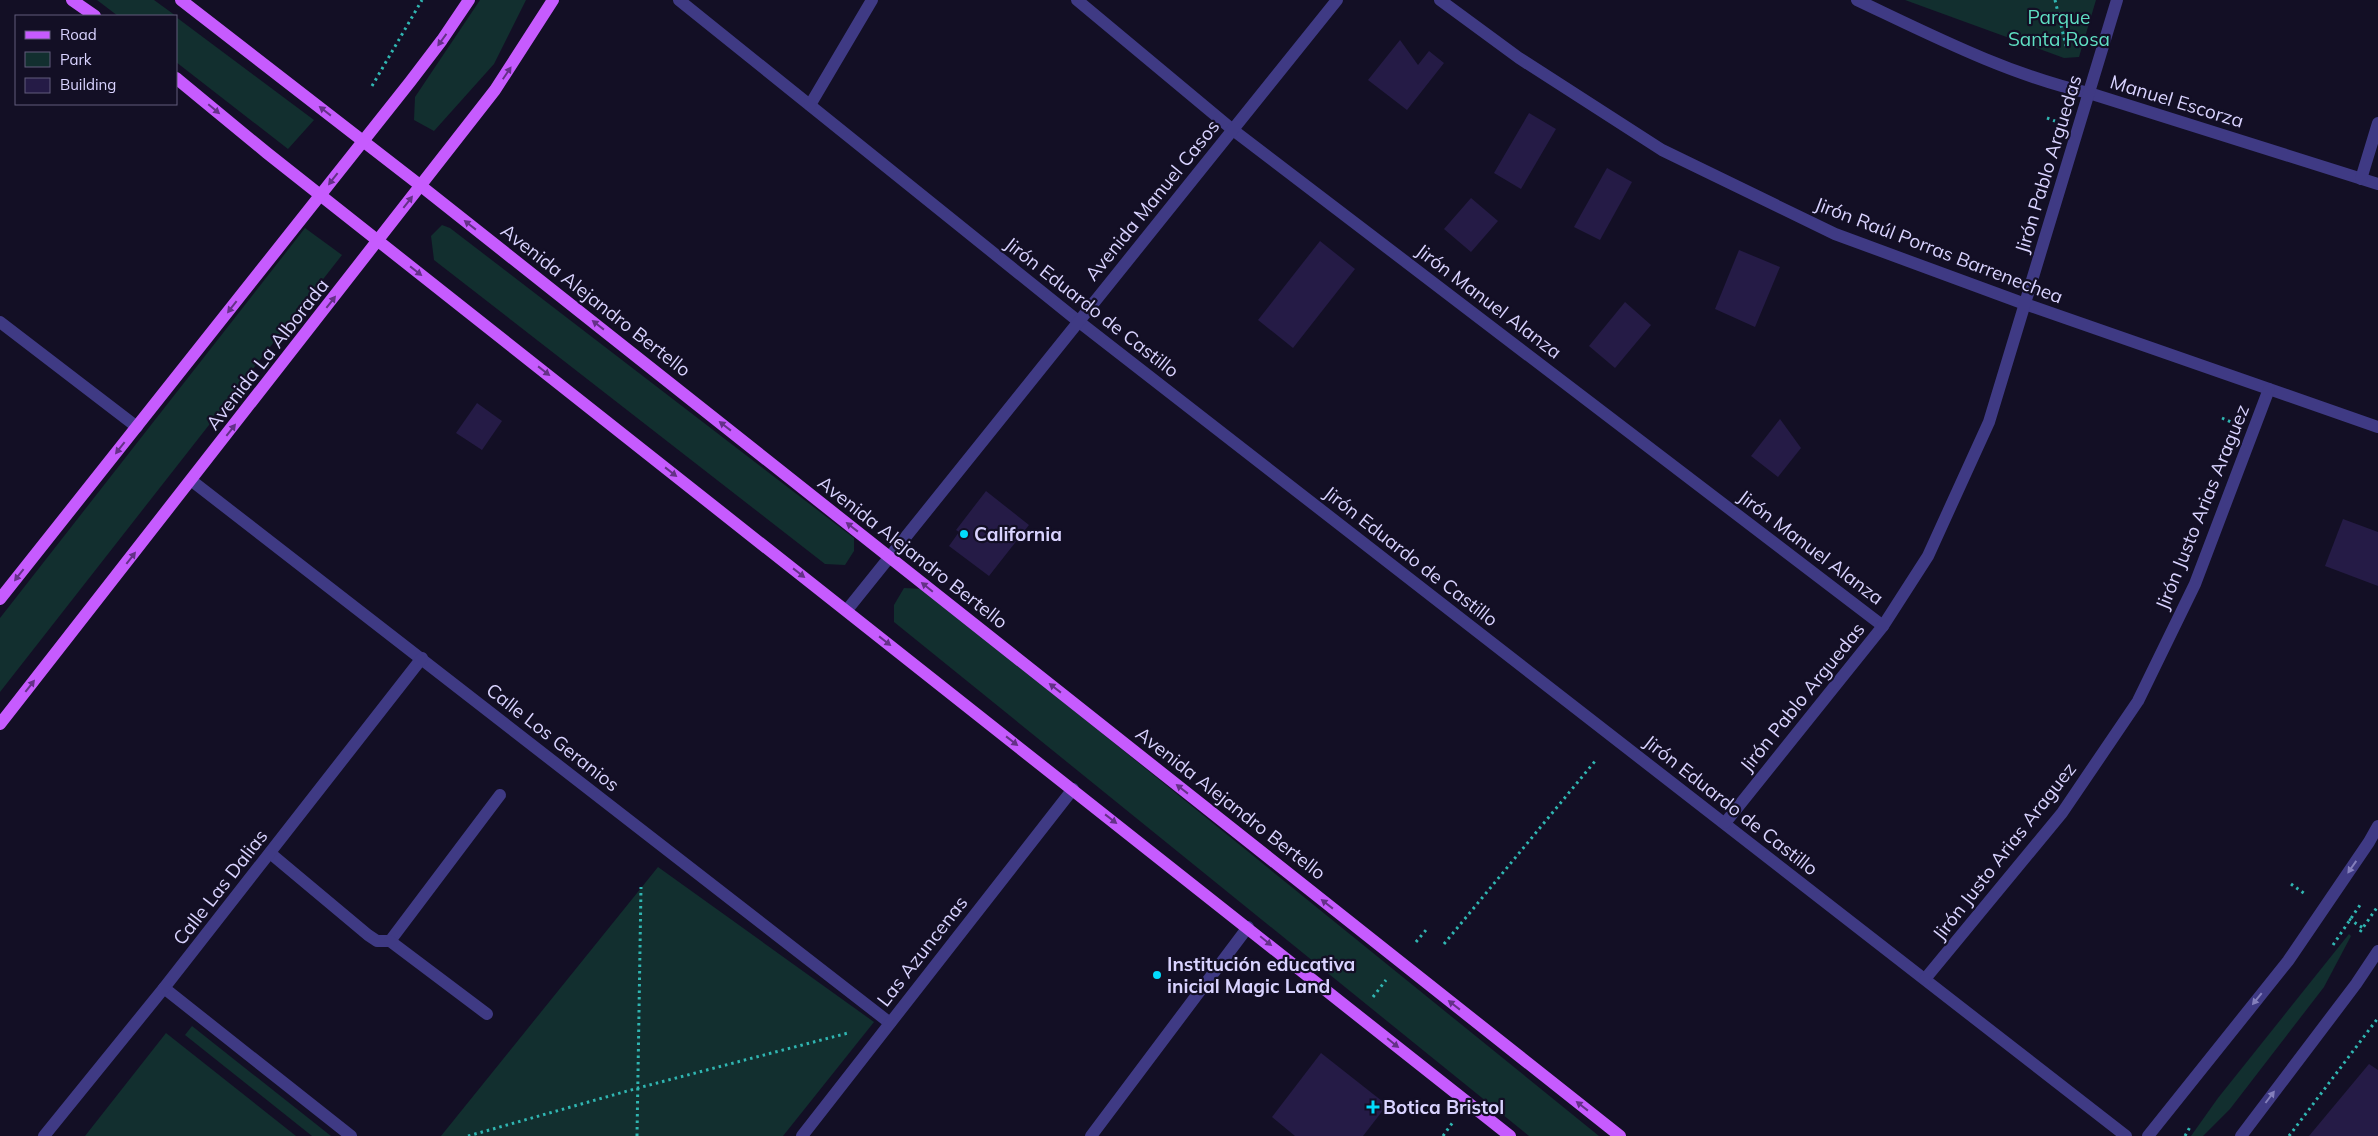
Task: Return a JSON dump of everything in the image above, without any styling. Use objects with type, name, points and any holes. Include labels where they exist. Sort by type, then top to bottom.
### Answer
[{"type":"main road","points":[[72,0],[94,15]]},
{"type":"main road","name":"Avenida Alejandro Bertello","points":[[181,0],[421,186],[1620,1136]]},
{"type":"main road","points":[[0,599],[321,195],[442,40],[469,0]]},
{"type":"main road","name":"Avenida La Alborada","points":[[0,724],[192,481],[495,90],[554,0]]},
{"type":"main road","points":[[178,80],[321,195],[1510,1136]]},
{"type":"street","name":"Jirón Eduardo de Castillo","points":[[679,0],[1078,321],[2126,1136]]},
{"type":"street","points":[[810,105],[872,0]]},
{"type":"street","name":"Jirón Manuel Alanza","points":[[1077,0],[1233,130],[1883,626]]},
{"type":"street","name":"Avenida Manuel Casos","points":[[846,610],[891,558],[1078,321],[1337,0]]},
{"type":"street","name":"Jirón Raúl Porras Barrenechea","points":[[1440,0],[1519,58],[1662,150],[1835,234],[2024,304],[2378,427]]},
{"type":"street","name":"Manuel Escorza","points":[[1857,0],[1932,35],[2051,85],[2089,93],[2378,184]]},
{"type":"street","name":"Jirón Pablo Arguedas","points":[[1725,823],[1883,626],[1928,556],[1989,422],[2117,0]]},
{"type":"street","points":[[2360,179],[2378,123]]},
{"type":"street","points":[[0,322],[137,426]]},
{"type":"street","name":"Jirón Justo Arias Araguez","points":[[1926,979],[2062,813],[2138,701],[2195,584],[2269,389]]},
{"type":"street","name":"Calle Los Geranios","points":[[192,481],[890,1023]]},
{"type":"street","name":"Calle Las Dalias","points":[[44,1136],[164,988],[422,658]]},
{"type":"street","name":"Las Azuncenas","points":[[802,1136],[1072,789]]},
{"type":"street","points":[[390,941],[500,796]]},
{"type":"street","points":[[2148,1136],[2288,961],[2324,906],[2374,844],[2378,826]]},
{"type":"street","points":[[270,853],[368,935],[377,941],[390,941],[487,1014]]},
{"type":"street","points":[[1091,1136],[1248,927]]},
{"type":"street","points":[[2241,1136],[2378,951]]},
{"type":"street","points":[[164,988],[351,1136]]},
{"type":"path","points":[[370,89],[422,0]]},
{"type":"path","points":[[2055,0],[2066,46]]},
{"type":"path","points":[[1444,944],[1596,760]]},
{"type":"path","points":[[636,1136],[641,887]]},
{"type":"path","points":[[2324,906],[2370,933]]},
{"type":"path","points":[[2289,1136],[2378,1018]]},
{"type":"path","points":[[468,1136],[638,1088],[890,1023]]},
{"type":"green space","points":[[97,0],[154,0],[175,15],[117,15]]},
{"type":"green space","points":[[480,0],[526,0],[494,64],[434,131],[414,120],[415,97]]},
{"type":"green space","name":"Parque Santa Rosa","points":[[1905,0],[2096,0],[2079,57],[2064,58]]},
{"type":"green space","points":[[178,18],[314,120],[288,149],[178,64]]},
{"type":"green space","points":[[442,225],[450,228],[854,538],[854,551],[845,565],[825,564],[434,260],[431,236]]},
{"type":"green space","points":[[305,228],[342,255],[0,692],[0,618]]},
{"type":"green space","points":[[904,588],[924,589],[1599,1136],[1529,1136],[894,622],[894,605]]},
{"type":"green space","points":[[658,867],[874,1022],[783,1136],[441,1136]]},
{"type":"green space","points":[[2349,934],[2351,936],[2324,987],[2230,1109],[2203,1136],[2191,1136],[2218,1098]]},
{"type":"green space","points":[[192,1026],[331,1136],[312,1136],[185,1035]]},
{"type":"green space","points":[[166,1033],[296,1136],[85,1136]]},
{"type":"building","points":[[1400,40],[1418,65],[1429,51],[1444,63],[1407,110],[1368,80]]},
{"type":"building","points":[[1529,113],[1556,129],[1521,189],[1494,173]]},
{"type":"building","points":[[1607,168],[1632,182],[1600,240],[1574,227]]},
{"type":"building","points":[[1471,198],[1498,221],[1471,252],[1444,229]]},
{"type":"building","points":[[1320,241],[1355,269],[1293,348],[1258,320]]},
{"type":"building","points":[[1739,250],[1780,267],[1755,327],[1715,309]]},
{"type":"building","points":[[1625,302],[1651,325],[1615,368],[1589,346]]},
{"type":"building","points":[[477,403],[502,421],[482,450],[456,433]]},
{"type":"building","points":[[1780,419],[1801,448],[1778,477],[1751,456]]},
{"type":"building","points":[[986,491],[1029,525],[989,576],[949,546],[959,532],[956,530]]},
{"type":"building","points":[[2343,519],[2378,532],[2378,586],[2325,566]]},
{"type":"building","points":[[1321,1053],[1387,1105],[1363,1136],[1295,1136],[1272,1117]]},
{"type":"building","points":[[2369,1064],[2378,1070],[2378,1136],[2309,1136]]},
{"type":"place","name":"California","points":[[964,534]]},
{"type":"place","name":"Institución educativa inicial Magic Land","points":[[1157,975]]},
{"type":"place","name":"Botica Bristol","points":[[1373,1107]]}]
